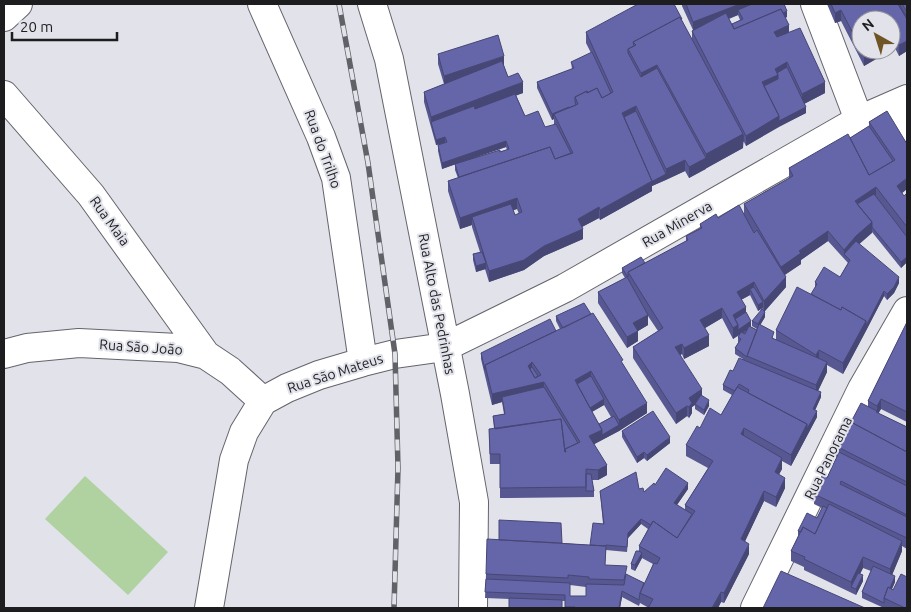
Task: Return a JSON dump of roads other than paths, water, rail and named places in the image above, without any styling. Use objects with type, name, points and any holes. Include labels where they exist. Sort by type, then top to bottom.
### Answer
[{"type":"street","points":[[4,17],[18,4]]},
{"type":"street","name":"Rua do Trilho","points":[[262,4],[322,137],[336,178],[363,362]]},
{"type":"street","name":"Rua Alto das Pedrinhas","points":[[372,4],[390,59],[474,502],[473,608]]},
{"type":"street","points":[[815,4],[859,120]]},
{"type":"street","name":"Rua Maia","points":[[4,95],[92,195],[206,355]]},
{"type":"street","points":[[899,102],[907,135]]},
{"type":"street","name":"Rua Minerva","points":[[445,347],[565,288],[859,120],[899,102]]},
{"type":"street","name":"Rua Panorama","points":[[755,608],[862,389],[907,311]]},
{"type":"street","name":"Rua São João","points":[[4,354],[27,348],[79,343],[178,348],[206,355],[230,371],[263,401]]},
{"type":"street","name":"Rua São Mateus","points":[[263,401],[311,378],[363,362],[396,354],[445,347]]},
{"type":"street","points":[[209,608],[234,460],[244,432],[263,401]]},
{"type":"street","points":[[774,568],[801,580]]},
{"type":"railway","points":[[339,4],[368,163],[395,354],[398,468],[394,608]]}]
